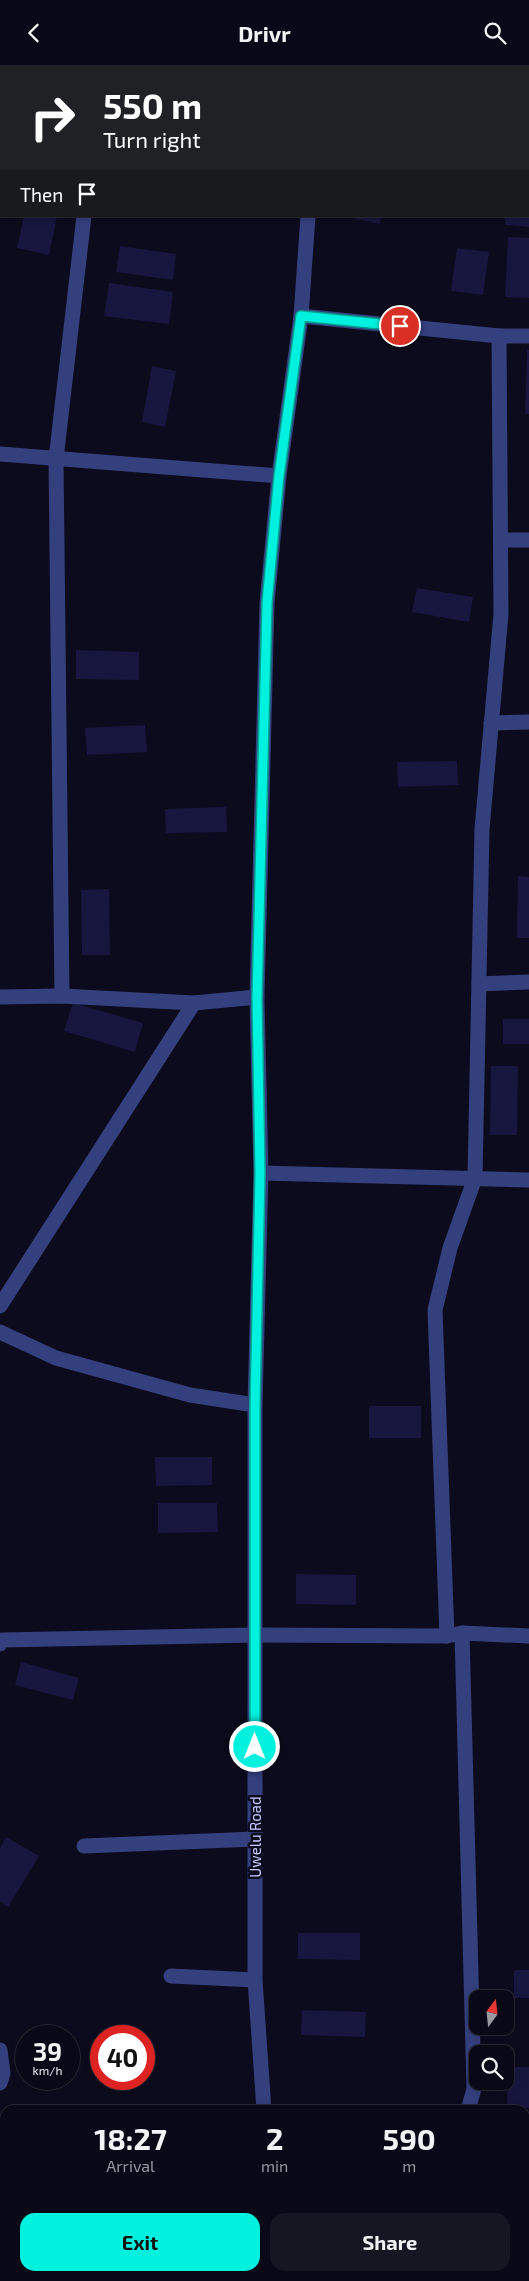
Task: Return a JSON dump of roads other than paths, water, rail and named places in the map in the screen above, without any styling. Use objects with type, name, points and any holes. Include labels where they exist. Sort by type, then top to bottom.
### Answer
[{"type":"street","points":[[62,996],[56,459],[84,217]]},
{"type":"street","name":"Uwelu Road","points":[[264,2105],[255,1980],[255,1405],[260,1173],[257,997],[267,603],[279,476],[301,316],[308,217]]},
{"type":"street","points":[[301,316],[499,336],[529,336]]},
{"type":"street","points":[[469,2105],[474,2089],[454,1635],[435,1310],[450,1247],[475,1178],[482,829],[501,614],[499,336]]},
{"type":"street","points":[[0,454],[279,476]]},
{"type":"street","points":[[501,540],[529,540]]},
{"type":"street","points":[[492,723],[529,722]]},
{"type":"street","points":[[479,983],[529,982]]},
{"type":"street","points":[[0,997],[62,996],[194,1003],[257,997]]},
{"type":"street","points":[[0,1306],[194,1003]]},
{"type":"street","points":[[260,1173],[529,1180]]},
{"type":"street","points":[[0,1332],[56,1358],[190,1395],[255,1405]]},
{"type":"street","points":[[1,1639],[255,1635],[529,1636]]},
{"type":"street","points":[[84,1846],[255,1839]]},
{"type":"street","points":[[171,1976],[255,1980]]},
{"type":"street","points":[[0,2049],[3,2073],[0,2083]]}]
